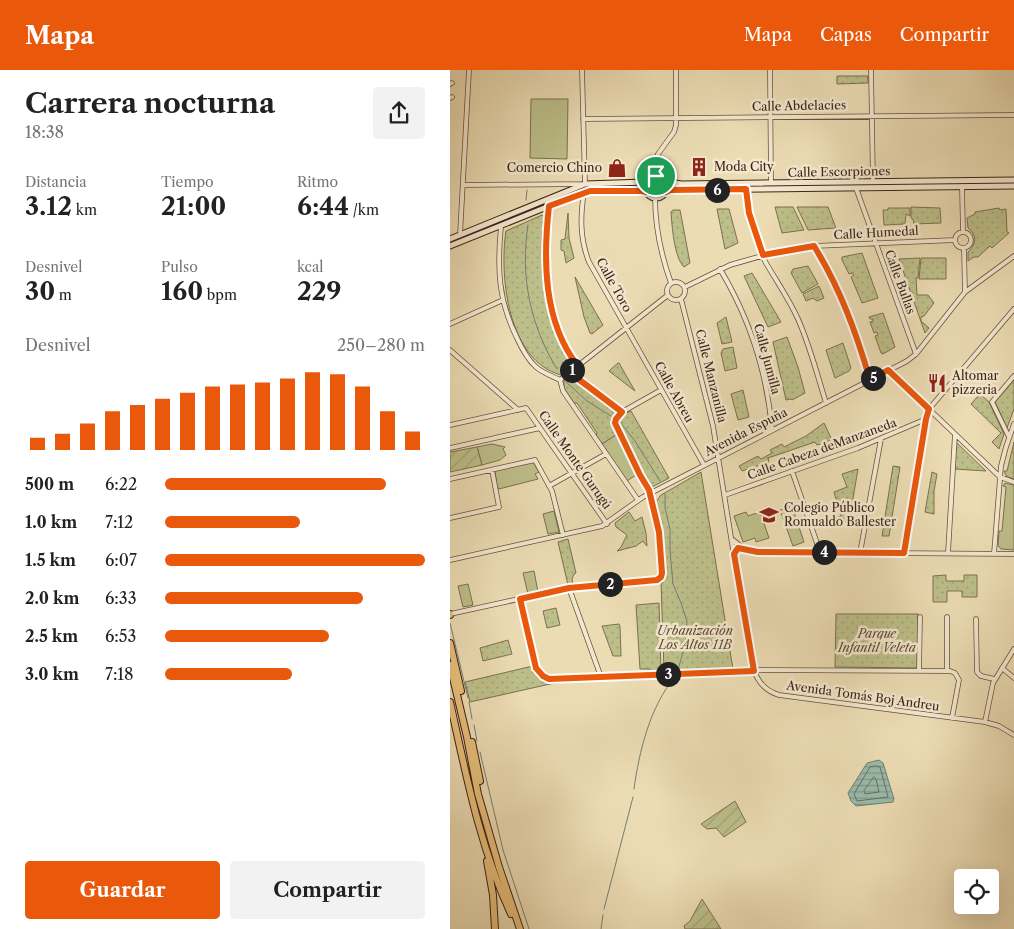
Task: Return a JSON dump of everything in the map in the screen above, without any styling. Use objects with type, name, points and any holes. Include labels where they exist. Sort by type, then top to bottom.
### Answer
[{"type":"highway","points":[[450,643],[478,766],[490,839]]},
{"type":"highway","points":[[450,665],[478,794],[490,839],[519,929]]},
{"type":"highway","points":[[450,702],[491,884],[495,929]]},
{"type":"highway","points":[[477,821],[502,894],[519,929]]},
{"type":"street","points":[[460,234],[469,70]]},
{"type":"street","points":[[582,70],[585,184]]},
{"type":"street","points":[[656,176],[658,154],[674,132],[676,118],[676,70]]},
{"type":"street","points":[[770,70],[771,183]]},
{"type":"street","points":[[872,70],[873,181]]},
{"type":"street","name":"Calle Abdelacíes","points":[[584,119],[1014,115]]},
{"type":"street","points":[[450,246],[584,192],[642,191],[655,197],[662,196],[666,192],[666,181],[656,176],[650,178],[646,182],[647,192]]},
{"type":"street","name":"Calle Escorpiones","points":[[666,181],[676,184],[1014,180]]},
{"type":"street","points":[[464,185],[646,182]]},
{"type":"street","points":[[450,239],[585,184]]},
{"type":"street","name":"Calle Escorpiones","points":[[666,192],[670,190],[1014,186]]},
{"type":"street","points":[[962,187],[963,232]]},
{"type":"street","name":"Calle Bullas","points":[[856,188],[916,354]]},
{"type":"street","points":[[746,189],[749,213],[765,261],[790,304],[804,333],[826,402]]},
{"type":"street","name":"Calle Toro","points":[[584,192],[581,227],[587,256],[591,267],[626,328]]},
{"type":"street","points":[[655,197],[655,219],[660,249],[671,284]]},
{"type":"street","points":[[549,206],[545,252],[549,292],[562,339],[578,366]]},
{"type":"street","points":[[502,226],[498,265],[502,300],[514,332],[526,356],[539,370],[560,380],[563,391],[638,500]]},
{"type":"street","points":[[963,232],[968,233],[971,241],[969,246],[964,248],[957,246],[955,240],[958,233],[963,232]]},
{"type":"street","name":"Calle Humedal","points":[[685,286],[720,269],[763,255],[814,246],[955,240]]},
{"type":"street","points":[[814,246],[848,311],[870,380]]},
{"type":"street","points":[[964,248],[965,292]]},
{"type":"street","name":"Avenida Espuña","points":[[450,560],[606,524],[638,500],[907,361],[916,354],[965,292],[1014,256]]},
{"type":"street","name":"Calle Jumilla","points":[[720,269],[745,318],[758,352],[768,398],[772,430]]},
{"type":"street","points":[[678,282],[685,286],[685,295],[681,300],[674,300],[668,295],[667,290],[671,284],[678,282]]},
{"type":"street","points":[[560,380],[668,295]]},
{"type":"street","points":[[450,324],[502,300]]},
{"type":"street","name":"Calle Manzanilla","points":[[681,300],[710,413],[719,458]]},
{"type":"street","points":[[904,553],[929,409],[1014,309]]},
{"type":"street","name":"Calle Abreu","points":[[626,328],[704,465]]},
{"type":"street","points":[[450,350],[518,410]]},
{"type":"street","points":[[888,370],[1000,477],[1014,482]]},
{"type":"street","points":[[569,372],[622,412]]},
{"type":"street","points":[[1009,437],[992,402],[1014,376]]},
{"type":"street","points":[[450,614],[569,588],[655,580],[661,577],[659,536],[650,494],[615,423],[622,412],[661,390]]},
{"type":"street","name":"Calle Monte Gurugú","points":[[518,410],[526,408],[606,524]]},
{"type":"street","points":[[450,425],[518,410]]},
{"type":"street","name":"Calle Cabeza deManzaneda","points":[[725,495],[881,439],[926,419]]},
{"type":"street","points":[[994,554],[1003,457],[1014,424]]},
{"type":"street","points":[[450,448],[540,428]]},
{"type":"street","points":[[948,553],[955,434]]},
{"type":"street","points":[[860,553],[881,439]]},
{"type":"street","points":[[549,486],[606,454]]},
{"type":"street","points":[[719,458],[754,671]]},
{"type":"street","points":[[450,479],[535,460],[549,486],[563,535]]},
{"type":"street","points":[[450,518],[499,507],[492,470]]},
{"type":"street","points":[[792,472],[820,552]]},
{"type":"street","points":[[732,538],[741,548],[758,552],[1014,554]]},
{"type":"street","points":[[734,554],[736,550],[741,548]]},
{"type":"street","points":[[569,588],[601,677]]},
{"type":"street","points":[[520,599],[536,668],[546,678],[754,671],[947,670],[955,673],[959,680],[952,718]]},
{"type":"street","points":[[919,670],[920,617]]},
{"type":"street","points":[[947,617],[947,670]]},
{"type":"street","points":[[976,619],[976,671],[981,676],[994,680]]},
{"type":"street","points":[[985,722],[994,680],[1014,649]]},
{"type":"street","points":[[1002,668],[1014,678]]},
{"type":"street","name":"Avenida Tomás Boj Andreu","points":[[754,671],[763,686],[779,695],[985,722],[999,726],[1014,735]]},
{"type":"green space","points":[[837,76],[868,76],[868,83],[837,84]]},
{"type":"green space","points":[[531,99],[568,99],[567,159],[530,158]]},
{"type":"green space","points":[[656,178],[664,186],[656,194],[648,186]]},
{"type":"green space","points":[[775,207],[793,207],[804,230],[782,233]]},
{"type":"green space","points":[[797,207],[828,207],[836,228],[808,230]]},
{"type":"green space","points":[[911,207],[940,208],[941,223],[914,224],[911,218]]},
{"type":"green space","points":[[888,208],[910,208],[910,216],[906,214],[905,224],[884,225],[883,210],[888,210]]},
{"type":"green space","points":[[999,208],[1000,210],[1006,209],[1007,232],[1009,233],[992,248],[990,246],[978,257],[968,261],[968,252],[975,240],[968,228],[967,218],[975,214],[975,212]]},
{"type":"green space","points":[[717,209],[729,209],[738,243],[725,249]]},
{"type":"green space","points":[[673,210],[680,210],[690,263],[684,267],[678,256],[674,241],[671,212]]},
{"type":"green space","points":[[568,213],[569,238],[574,258],[566,263],[564,251],[561,250],[561,240],[565,239]]},
{"type":"green space","points":[[542,215],[544,216],[541,254],[545,294],[554,332],[572,365],[561,375],[543,367],[529,353],[518,335],[506,293],[504,250],[506,231]]},
{"type":"green space","points":[[862,253],[878,298],[862,303],[851,277],[854,275],[852,273],[849,274],[842,257]]},
{"type":"green space","points":[[920,258],[918,278],[916,278],[917,295],[928,295],[934,303],[924,316],[921,317],[921,321],[929,328],[925,333],[899,259]]},
{"type":"green space","points":[[921,258],[946,258],[946,279],[919,279]]},
{"type":"green space","points":[[808,266],[818,284],[802,293],[791,273],[793,269]]},
{"type":"green space","points":[[752,273],[781,322],[768,327],[744,276]]},
{"type":"green space","points":[[575,277],[603,325],[592,334],[584,317]]},
{"type":"green space","points":[[819,286],[824,298],[817,301],[813,298],[806,301],[803,294]]},
{"type":"green space","points":[[883,313],[895,347],[883,354],[875,336],[878,335],[877,332],[874,333],[870,322],[873,319],[869,317]]},
{"type":"green space","points":[[726,317],[732,342],[722,344],[717,323]]},
{"type":"green space","points":[[787,337],[805,393],[792,400],[786,400],[773,342]]},
{"type":"green space","points":[[843,343],[851,368],[835,378],[826,350]]},
{"type":"green space","points":[[733,347],[737,368],[725,371],[721,353],[723,349]]},
{"type":"green space","points":[[619,363],[635,391],[609,371]]},
{"type":"green space","points":[[575,378],[619,411],[611,420],[617,434],[602,444],[577,403],[574,403],[564,388],[564,380]]},
{"type":"green space","points":[[1014,380],[1014,409],[1007,428],[995,402]]},
{"type":"green space","points":[[743,390],[749,417],[738,420],[731,394]]},
{"type":"green space","points":[[980,394],[989,402],[1004,434],[999,449],[992,442],[1001,433],[971,404]]},
{"type":"green space","points":[[631,411],[669,478],[652,487],[643,478],[616,423],[622,415]]},
{"type":"green space","points":[[824,423],[832,440],[817,445],[815,442],[768,458],[769,462],[742,471],[739,466],[758,456],[761,459],[772,453],[770,450],[782,444],[784,447],[806,436]]},
{"type":"green space","points":[[617,434],[636,475],[627,481],[602,444]]},
{"type":"green space","points":[[956,442],[986,471],[955,469]]},
{"type":"green space","points":[[1014,442],[1014,479],[1007,477],[1004,471],[1007,471]]},
{"type":"green space","points":[[492,444],[505,447],[503,449],[506,455],[500,460],[482,465],[477,447]]},
{"type":"green space","points":[[477,447],[482,465],[450,472],[450,452]]},
{"type":"green space","points":[[533,462],[539,472],[535,474],[538,479],[499,489],[495,471]]},
{"type":"green space","points":[[893,466],[900,467],[889,536],[882,536]]},
{"type":"green space","points":[[858,469],[849,522],[825,522],[841,516],[834,492],[847,487],[842,474]]},
{"type":"green space","name":"Urbanización Los Altos 11B","points":[[701,472],[733,669],[664,671],[661,581],[665,575],[663,532],[656,502],[661,495]]},
{"type":"green space","points":[[932,472],[937,474],[934,491],[934,514],[925,512]]},
{"type":"green space","points":[[1005,483],[1014,485],[1014,550],[1001,549],[998,546],[999,531],[1002,531],[1006,487],[1003,486]]},
{"type":"green space","points":[[792,506],[804,542],[793,546],[780,510]]},
{"type":"green space","points":[[554,511],[559,532],[548,534],[543,514]]},
{"type":"green space","points":[[629,512],[635,521],[642,517],[647,546],[643,541],[636,546],[617,551],[627,535],[616,527],[615,523]]},
{"type":"green space","points":[[746,512],[748,516],[760,512],[769,538],[756,542],[755,538],[743,542],[734,516]]},
{"type":"green space","points":[[568,539],[576,573],[572,579],[573,584],[568,585],[558,542]]},
{"type":"green space","points":[[534,571],[538,592],[528,594],[523,573]]},
{"type":"green space","points":[[946,575],[946,581],[964,581],[964,575],[977,575],[977,597],[962,597],[962,591],[947,591],[947,602],[933,602],[933,576]]},
{"type":"green space","points":[[468,584],[473,605],[463,607],[458,586]]},
{"type":"green space","points":[[659,603],[661,672],[650,672],[650,669],[640,669],[636,605]]},
{"type":"green space","points":[[556,608],[560,625],[547,628],[543,611]]},
{"type":"green space","name":"Parque Infantil Veleta","points":[[836,614],[918,614],[918,668],[835,667]]},
{"type":"green space","points":[[619,624],[621,656],[613,656],[602,626]]},
{"type":"green space","points":[[508,640],[512,654],[483,661],[480,648]]},
{"type":"green space","points":[[533,666],[537,674],[543,679],[559,682],[470,702],[465,682]]},
{"type":"green space","points":[[735,801],[746,822],[724,837],[716,828],[707,829],[701,824]]},
{"type":"green space","points":[[702,899],[721,929],[685,929],[684,926],[690,921]]},
{"type":"water","points":[[879,760],[883,763],[894,799],[893,802],[856,806],[851,801],[848,793],[867,763]]},
{"type":"waterway","points":[[526,200],[527,190]]},
{"type":"waterway","points":[[528,225],[525,263],[529,300],[540,335],[557,369]]},
{"type":"waterway","points":[[566,382],[587,401],[611,416]]},
{"type":"waterway","points":[[619,421],[635,441],[660,481]]},
{"type":"waterway","points":[[665,494],[665,508],[670,529],[673,584],[687,621],[685,645],[678,670]]},
{"type":"waterway","points":[[450,623],[468,698]]},
{"type":"waterway","points":[[634,789],[639,760],[652,715],[675,677]]},
{"type":"waterway","points":[[469,702],[472,719]]},
{"type":"waterway","points":[[474,725],[477,741]]},
{"type":"waterway","points":[[480,752],[503,850],[529,929]]},
{"type":"waterway","points":[[604,909],[633,797]]},
{"type":"waterway","points":[[601,929],[603,915]]},
{"type":"place","name":"Moda City","points":[[699,167]]},
{"type":"place","name":"Comercio Chino","points":[[617,168]]},
{"type":"place","name":"Altomar pizzeria","points":[[937,383]]},
{"type":"place","name":"Colegio Público Romualdo Ballester","points":[[769,515]]},
{"type":"route","points":[[653,176],[656,176],[666,181],[666,192],[670,190],[746,189],[749,213],[763,255],[814,246],[848,311],[865,359],[870,380],[888,370],[929,409],[904,553],[758,552],[738,548],[734,554],[754,671],[549,679],[543,676],[536,668],[520,599],[569,588],[657,580],[661,577],[662,573],[659,532],[649,490],[615,423],[622,412],[569,372],[578,366],[568,351],[558,329],[547,280],[545,252],[549,206],[590,191],[647,192],[646,182],[653,176]]}]
